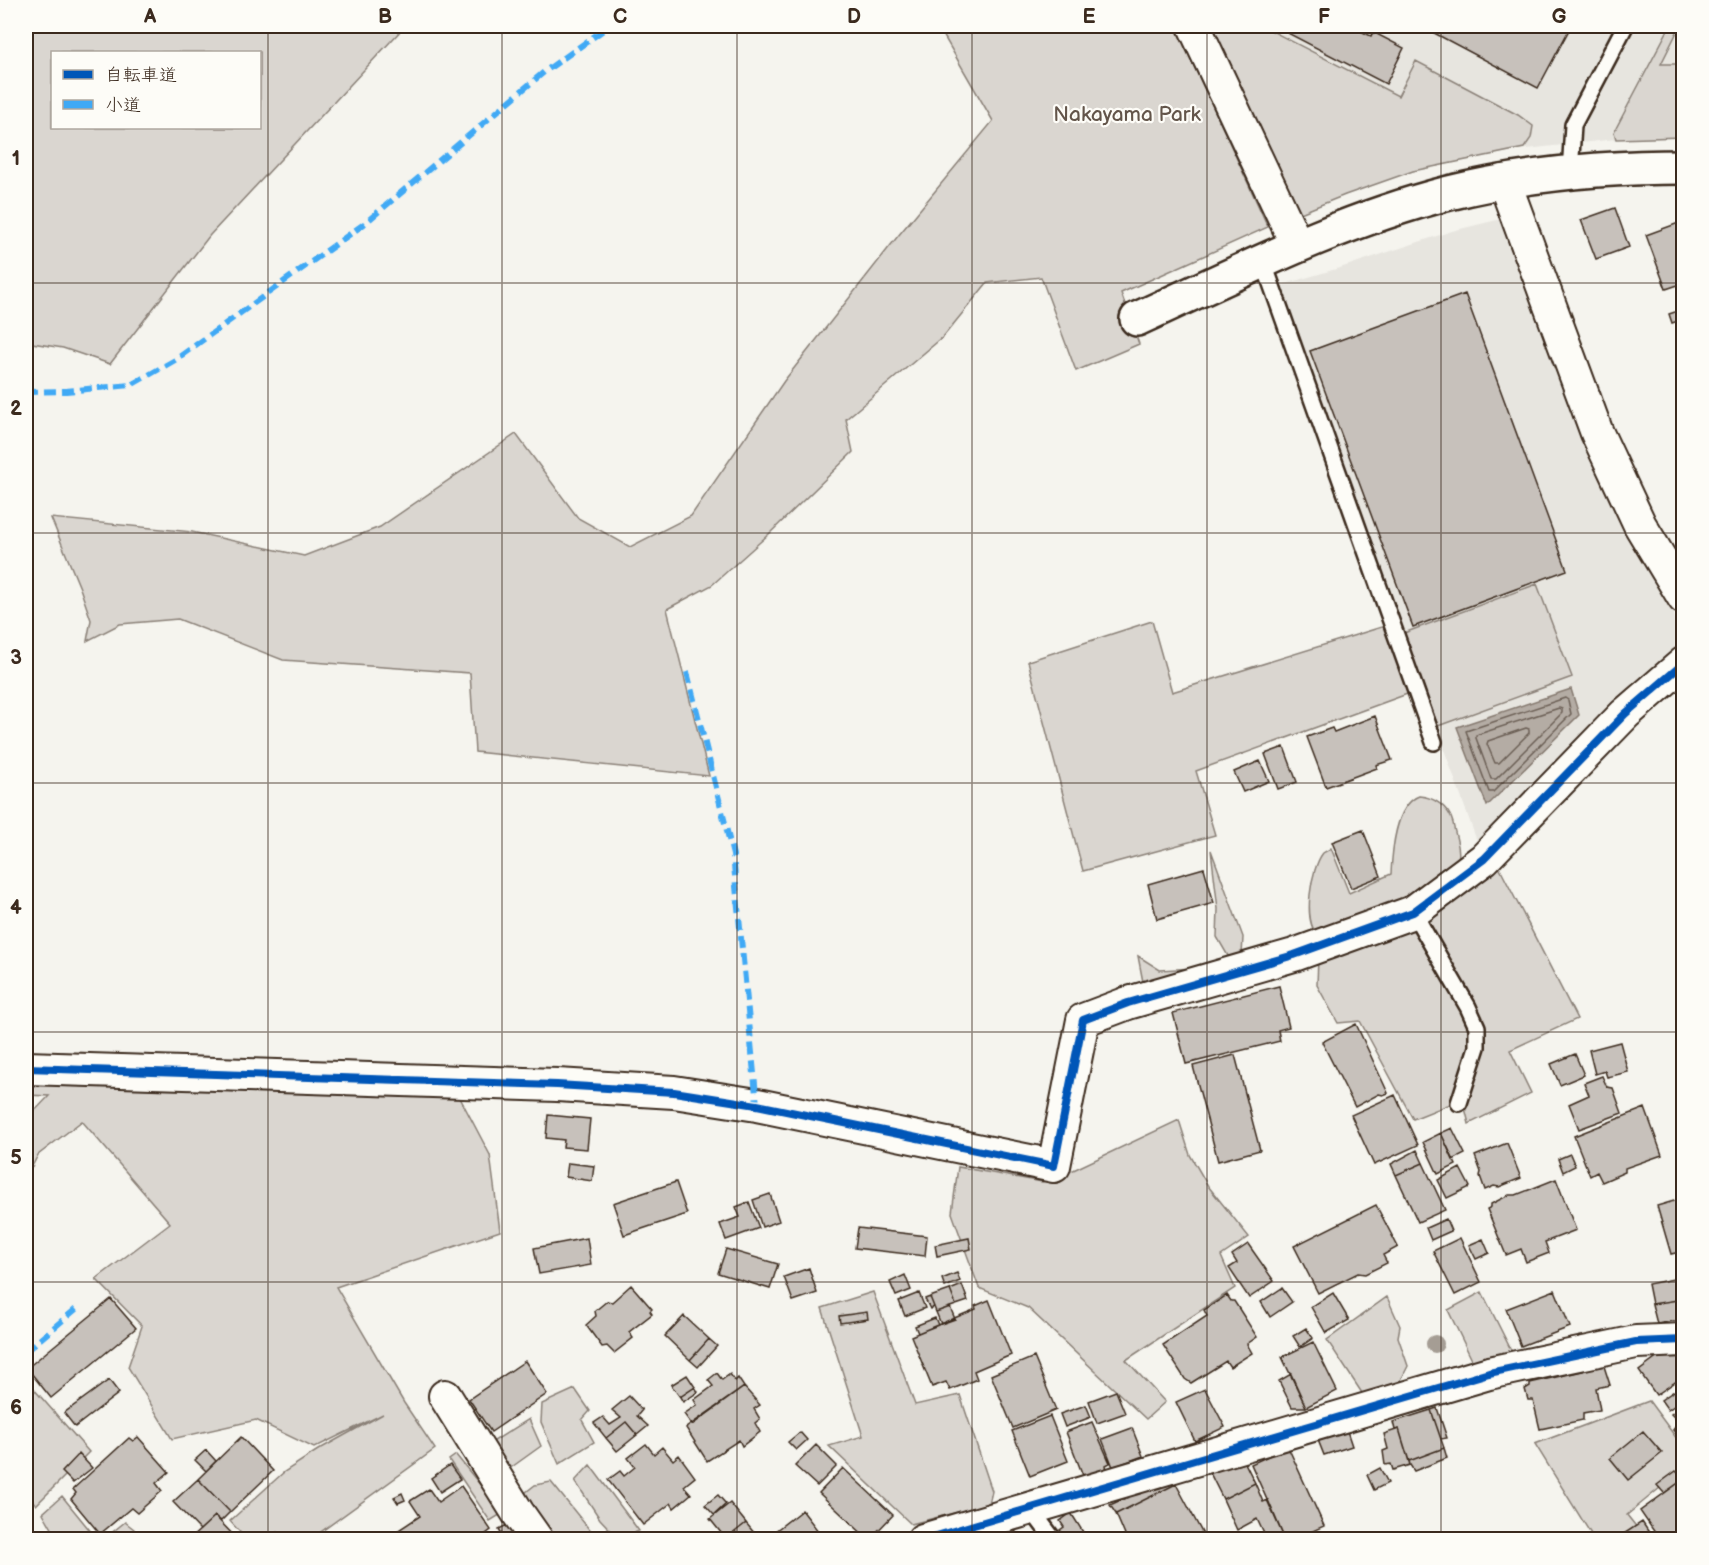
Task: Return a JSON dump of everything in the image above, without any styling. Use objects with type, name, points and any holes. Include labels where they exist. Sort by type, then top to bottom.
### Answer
[{"type":"street","points":[[1194,26],[1297,245]]},
{"type":"street","points":[[1137,320],[1297,245],[1392,209],[1449,193],[1504,181],[1570,173],[1630,167],[1683,167]]},
{"type":"street","points":[[1504,181],[1597,433],[1640,525],[1683,598]]},
{"type":"street","points":[[26,1068],[557,1085],[674,1092],[756,1105],[1054,1166],[1083,1020],[1128,1003],[1294,955],[1413,912],[1484,859],[1625,714],[1683,663]]},
{"type":"street","points":[[923,1539],[1489,1373],[1636,1342],[1683,1340]]},
{"type":"street","points":[[445,1396],[518,1514],[537,1539]]},
{"type":"lane","points":[[1570,173],[1573,125],[1625,26]]},
{"type":"lane","points":[[1263,261],[1434,742]]},
{"type":"lane","points":[[1413,912],[1477,1026],[1477,1047],[1459,1103]]},
{"type":"lane","points":[[1030,1508],[1054,1539]]},
{"type":"shaded area","points":[[1211,26],[1683,26],[1683,137],[1616,139],[1518,150],[1413,171],[1298,214]]},
{"type":"shaded area","points":[[1501,219],[1566,393],[1663,588],[1682,633],[1679,647],[1478,844],[1278,286],[1452,231]]},
{"type":"green space","points":[[26,26],[405,26],[210,235],[110,364],[63,348],[26,342]]},
{"type":"green space","name":"Nakayama Park","points":[[938,26],[1176,26],[1268,227],[1121,293],[1139,344],[1076,371],[1041,277],[987,283],[943,337],[846,419],[853,452],[769,534],[712,585],[667,609],[709,776],[475,752],[470,673],[283,660],[178,619],[120,624],[87,641],[91,620],[51,518],[192,532],[304,556],[380,527],[516,434],[578,518],[630,547],[691,516],[784,381],[898,236],[993,121]]},
{"type":"green space","points":[[1211,26],[1262,26],[1398,96],[1416,61],[1518,115],[1533,126],[1531,138],[1524,148],[1413,171],[1298,214]]},
{"type":"green space","points":[[1670,26],[1680,26],[1661,64],[1683,64],[1683,137],[1616,139],[1614,132]]},
{"type":"green space","points":[[1537,584],[1572,677],[1438,726],[1404,633]]},
{"type":"green space","points":[[1152,621],[1172,692],[1385,626],[1410,693],[1196,771],[1215,835],[1083,871],[1028,661]]},
{"type":"green space","points":[[1419,796],[1430,798],[1440,804],[1451,817],[1458,849],[1457,864],[1435,884],[1416,894],[1318,935],[1310,919],[1309,907],[1315,870],[1323,853],[1331,848],[1349,893],[1391,874],[1396,830],[1405,809]]},
{"type":"green space","points":[[1211,850],[1243,937],[1242,955],[1228,956],[1217,937],[1218,909]]},
{"type":"green space","points":[[1497,863],[1577,1019],[1510,1050],[1531,1093],[1469,1124],[1464,1104],[1484,1027],[1426,918]]},
{"type":"green space","points":[[1414,921],[1470,1027],[1472,1046],[1453,1103],[1413,1119],[1360,1021],[1338,1023],[1317,985],[1318,958]]},
{"type":"green space","points":[[1138,956],[1160,970],[1194,968],[1198,971],[1143,982]]},
{"type":"green space","points":[[26,1079],[459,1096],[490,1155],[500,1231],[336,1287],[404,1403],[435,1449],[311,1539],[285,1539],[278,1532],[270,1539],[246,1539],[230,1521],[284,1472],[383,1414],[314,1448],[256,1420],[172,1439],[128,1367],[142,1326],[96,1279],[170,1223],[82,1121],[38,1155],[26,1178],[26,1120],[49,1096],[26,1095]]},
{"type":"green space","points":[[1179,1120],[1190,1155],[1208,1186],[1249,1237],[1221,1256],[1235,1288],[1126,1360],[1165,1402],[1146,1419],[1028,1308],[979,1288],[952,1213],[958,1167],[1042,1182],[1067,1173]]},
{"type":"green space","points":[[873,1292],[915,1405],[960,1395],[992,1491],[989,1504],[911,1524],[829,1446],[863,1436],[822,1308]]},
{"type":"green space","points":[[1482,1292],[1513,1354],[1473,1362],[1448,1310]]},
{"type":"green space","points":[[1387,1297],[1400,1326],[1398,1337],[1408,1366],[1399,1384],[1364,1396],[1327,1340]]},
{"type":"green space","points":[[26,1380],[89,1452],[36,1505],[26,1492]]},
{"type":"green space","points":[[575,1389],[590,1411],[582,1420],[594,1442],[559,1464],[541,1422],[542,1404]]},
{"type":"green space","points":[[1649,1401],[1683,1447],[1683,1469],[1627,1515],[1646,1539],[1594,1539],[1535,1444]]},
{"type":"green space","points":[[529,1419],[541,1446],[502,1474],[486,1446]]},
{"type":"green space","points":[[456,1455],[503,1513],[490,1521],[449,1460]]},
{"type":"green space","points":[[590,1465],[639,1531],[619,1539],[600,1519],[575,1481]]},
{"type":"green space","points":[[551,1482],[597,1539],[545,1539],[521,1496],[535,1485]]},
{"type":"green space","points":[[62,1496],[97,1539],[58,1539],[43,1513]]},
{"type":"green space","points":[[125,1522],[134,1529],[125,1539],[104,1539]]},
{"type":"water","points":[[1571,689],[1579,715],[1487,806],[1457,727]]},
{"type":"building","points":[[1279,26],[1350,26],[1371,36],[1373,32],[1404,48],[1386,84],[1278,28]]},
{"type":"building","points":[[1421,26],[1571,26],[1538,88]]},
{"type":"building","points":[[1615,208],[1629,247],[1596,259],[1581,220]]},
{"type":"building","points":[[1684,221],[1684,283],[1666,289],[1646,235]]},
{"type":"building","points":[[1465,294],[1567,570],[1413,627],[1310,351]]},
{"type":"building","points":[[1684,309],[1684,319],[1672,323],[1669,314]]},
{"type":"building","points":[[1375,716],[1392,760],[1326,787],[1307,737],[1332,728],[1334,732]]},
{"type":"building","points":[[1284,747],[1297,782],[1278,789],[1265,754]]},
{"type":"building","points":[[1260,761],[1269,781],[1243,792],[1234,772]]},
{"type":"building","points":[[1363,830],[1381,876],[1351,888],[1332,842]]},
{"type":"building","points":[[1204,868],[1214,903],[1157,919],[1148,884]]},
{"type":"building","points":[[1279,986],[1289,1027],[1278,1030],[1280,1041],[1186,1064],[1173,1013]]},
{"type":"building","points":[[1356,1024],[1388,1093],[1379,1094],[1355,1107],[1322,1042]]},
{"type":"building","points":[[1620,1042],[1628,1072],[1607,1077],[1605,1071],[1595,1074],[1589,1050]]},
{"type":"building","points":[[1575,1054],[1584,1075],[1560,1085],[1551,1064]]},
{"type":"building","points":[[1235,1055],[1260,1150],[1218,1161],[1193,1066]]},
{"type":"building","points":[[1602,1076],[1607,1087],[1613,1088],[1622,1113],[1579,1129],[1569,1104],[1589,1095],[1584,1083]]},
{"type":"building","points":[[1395,1095],[1418,1145],[1374,1165],[1351,1115]]},
{"type":"building","points":[[1645,1108],[1662,1155],[1625,1168],[1625,1172],[1602,1182],[1597,1172],[1590,1176],[1574,1136]]},
{"type":"building","points":[[548,1115],[590,1119],[587,1149],[563,1147],[564,1140],[546,1138]]},
{"type":"building","points":[[1452,1128],[1465,1154],[1453,1160],[1441,1133]]},
{"type":"building","points":[[1441,1133],[1456,1165],[1438,1174],[1423,1142]]},
{"type":"building","points":[[1507,1143],[1521,1178],[1485,1190],[1475,1156]]},
{"type":"building","points":[[1417,1150],[1423,1163],[1396,1175],[1391,1164]]},
{"type":"building","points":[[1570,1154],[1575,1166],[1563,1172],[1558,1159]]},
{"type":"building","points":[[568,1163],[594,1166],[592,1181],[566,1177]]},
{"type":"building","points":[[1423,1163],[1445,1210],[1418,1222],[1396,1175]]},
{"type":"building","points":[[1460,1168],[1470,1187],[1447,1198],[1438,1180]]},
{"type":"building","points":[[1556,1179],[1576,1230],[1545,1242],[1549,1253],[1526,1262],[1521,1249],[1506,1255],[1487,1209],[1491,1207],[1491,1204],[1509,1195],[1516,1195]]},
{"type":"building","points":[[676,1182],[687,1214],[624,1235],[613,1203]]},
{"type":"building","points":[[770,1194],[779,1221],[762,1227],[753,1200]]},
{"type":"building","points":[[1684,1198],[1684,1251],[1671,1254],[1657,1206]]},
{"type":"building","points":[[749,1202],[759,1228],[726,1240],[720,1224],[740,1217],[736,1207]]},
{"type":"building","points":[[1376,1205],[1398,1247],[1383,1255],[1387,1263],[1365,1274],[1358,1273],[1318,1293],[1294,1246]]},
{"type":"building","points":[[1446,1219],[1451,1231],[1431,1240],[1426,1228]]},
{"type":"building","points":[[858,1228],[927,1236],[925,1256],[855,1248]]},
{"type":"building","points":[[587,1238],[591,1265],[539,1274],[534,1248]]},
{"type":"building","points":[[969,1238],[971,1249],[937,1256],[935,1245]]},
{"type":"building","points":[[1460,1238],[1481,1282],[1455,1295],[1433,1251]]},
{"type":"building","points":[[1483,1239],[1489,1253],[1476,1259],[1469,1245]]},
{"type":"building","points":[[1248,1244],[1274,1281],[1249,1298],[1229,1268],[1237,1263],[1232,1255]]},
{"type":"building","points":[[726,1249],[778,1264],[770,1289],[718,1273]]},
{"type":"building","points":[[809,1268],[817,1293],[793,1301],[784,1277]]},
{"type":"building","points":[[957,1273],[960,1281],[945,1287],[942,1279]]},
{"type":"building","points":[[905,1275],[911,1290],[896,1296],[890,1282]]},
{"type":"building","points":[[1684,1277],[1684,1299],[1652,1304],[1648,1284]]},
{"type":"building","points":[[631,1285],[652,1309],[650,1311],[652,1314],[629,1332],[633,1338],[614,1353],[607,1346],[602,1347],[586,1325],[596,1316],[595,1311],[607,1301],[612,1302]]},
{"type":"building","points":[[962,1285],[968,1301],[956,1305],[950,1290]]},
{"type":"building","points":[[1282,1288],[1292,1302],[1270,1317],[1261,1302]]},
{"type":"building","points":[[950,1290],[956,1305],[936,1312],[930,1297]]},
{"type":"building","points":[[1555,1290],[1570,1327],[1521,1346],[1506,1309]]},
{"type":"building","points":[[919,1293],[925,1308],[905,1316],[899,1301]]},
{"type":"building","points":[[1333,1293],[1349,1320],[1326,1333],[1311,1307]]},
{"type":"building","points":[[1227,1295],[1231,1301],[1234,1301],[1257,1337],[1247,1344],[1252,1353],[1230,1367],[1226,1361],[1191,1383],[1185,1379],[1163,1345],[1207,1316],[1204,1310]]},
{"type":"building","points":[[930,1297],[934,1307],[930,1309],[925,1299]]},
{"type":"building","points":[[111,1299],[136,1328],[51,1398],[27,1368]]},
{"type":"building","points":[[1684,1299],[1684,1319],[1657,1324],[1652,1304]]},
{"type":"building","points":[[989,1300],[1011,1355],[974,1371],[977,1379],[950,1390],[946,1382],[932,1387],[911,1336],[976,1309],[975,1306]]},
{"type":"building","points":[[950,1307],[955,1319],[941,1324],[936,1312]]},
{"type":"building","points":[[867,1312],[868,1319],[840,1323],[839,1316]]},
{"type":"building","points":[[684,1316],[709,1339],[690,1360],[665,1336]]},
{"type":"building","points":[[935,1318],[938,1325],[918,1333],[915,1326]]},
{"type":"building","points":[[1306,1328],[1313,1338],[1300,1347],[1293,1336]]},
{"type":"building","points":[[709,1339],[717,1346],[698,1367],[690,1360]]},
{"type":"building","points":[[1313,1342],[1337,1391],[1306,1407],[1282,1357]]},
{"type":"building","points":[[1662,1354],[1684,1354],[1684,1376],[1656,1395],[1639,1371]]},
{"type":"building","points":[[1034,1357],[1056,1410],[1013,1428],[991,1375]]},
{"type":"building","points":[[525,1361],[547,1394],[491,1432],[469,1399]]},
{"type":"building","points":[[1603,1363],[1610,1385],[1596,1388],[1600,1410],[1583,1413],[1583,1420],[1540,1429],[1533,1400],[1528,1400],[1525,1389],[1530,1386],[1530,1383],[1583,1371],[1582,1368]]},
{"type":"building","points":[[717,1373],[722,1380],[730,1374],[735,1381],[738,1378],[744,1387],[692,1425],[684,1414],[697,1405],[694,1400],[713,1386],[708,1380]]},
{"type":"building","points":[[1291,1374],[1306,1407],[1292,1407],[1279,1381]]},
{"type":"building","points":[[687,1375],[695,1387],[680,1397],[671,1385]]},
{"type":"building","points":[[109,1380],[119,1393],[75,1427],[64,1413]]},
{"type":"building","points":[[695,1387],[698,1392],[683,1402],[680,1397]]},
{"type":"building","points":[[744,1387],[760,1405],[754,1409],[760,1419],[755,1423],[760,1432],[742,1446],[739,1440],[707,1461],[686,1428]]},
{"type":"building","points":[[1205,1389],[1225,1427],[1195,1441],[1176,1402]]},
{"type":"building","points":[[1116,1391],[1125,1413],[1097,1423],[1089,1401]]},
{"type":"building","points":[[1674,1391],[1681,1401],[1668,1410],[1661,1400]]},
{"type":"building","points":[[629,1396],[642,1410],[637,1416],[648,1426],[637,1435],[626,1422],[606,1438],[594,1423],[603,1417],[610,1425],[621,1418],[612,1410]]},
{"type":"building","points":[[1684,1404],[1684,1436],[1680,1438],[1673,1430],[1679,1422],[1671,1414]]},
{"type":"building","points":[[1086,1405],[1091,1417],[1065,1427],[1060,1414]]},
{"type":"building","points":[[1437,1408],[1447,1438],[1441,1439],[1431,1410]]},
{"type":"building","points":[[1431,1410],[1444,1448],[1409,1461],[1399,1429],[1395,1430],[1393,1422]]},
{"type":"building","points":[[1050,1416],[1068,1461],[1030,1476],[1012,1431]]},
{"type":"building","points":[[626,1422],[637,1435],[617,1451],[606,1438]]},
{"type":"building","points":[[1092,1422],[1110,1463],[1106,1465],[1107,1470],[1084,1478],[1066,1432]]},
{"type":"building","points":[[1132,1428],[1143,1456],[1113,1467],[1102,1439]]},
{"type":"building","points":[[1346,1428],[1352,1446],[1324,1455],[1316,1435]]},
{"type":"building","points":[[1399,1429],[1410,1465],[1393,1470],[1391,1464],[1385,1465],[1383,1451],[1388,1449],[1384,1434]]},
{"type":"building","points":[[1643,1431],[1662,1453],[1628,1480],[1610,1458]]},
{"type":"building","points":[[800,1432],[807,1440],[796,1450],[788,1442]]},
{"type":"building","points":[[138,1437],[169,1472],[156,1483],[162,1491],[137,1513],[131,1508],[100,1534],[71,1499],[76,1493],[73,1489],[129,1438],[133,1441]]},
{"type":"building","points":[[241,1437],[273,1471],[230,1512],[198,1479]]},
{"type":"building","points":[[646,1444],[654,1454],[662,1447],[673,1460],[679,1455],[695,1477],[684,1486],[691,1494],[674,1508],[671,1503],[643,1525],[608,1480],[620,1471],[624,1476],[635,1467],[628,1458]]},
{"type":"building","points":[[816,1445],[837,1466],[817,1486],[795,1466]]},
{"type":"building","points":[[1288,1447],[1324,1526],[1293,1540],[1285,1540],[1251,1464]]},
{"type":"building","points":[[1444,1448],[1447,1458],[1414,1471],[1410,1465],[1409,1461]]},
{"type":"building","points":[[206,1450],[216,1461],[206,1471],[195,1460]]},
{"type":"building","points":[[79,1454],[92,1468],[73,1483],[62,1472]]},
{"type":"building","points":[[1242,1457],[1255,1483],[1223,1499],[1210,1473]]},
{"type":"building","points":[[450,1465],[460,1479],[440,1492],[431,1478]]},
{"type":"building","points":[[843,1468],[893,1515],[869,1540],[819,1493]]},
{"type":"building","points":[[1380,1468],[1388,1483],[1374,1490],[1367,1475]]},
{"type":"building","points":[[1676,1471],[1684,1479],[1664,1493],[1657,1485]]},
{"type":"building","points":[[1171,1477],[1176,1484],[1116,1514],[1110,1505]]},
{"type":"building","points":[[198,1479],[230,1512],[221,1521],[215,1516],[200,1530],[173,1502]]},
{"type":"building","points":[[1684,1479],[1684,1532],[1674,1540],[1660,1540],[1640,1511]]},
{"type":"building","points":[[1255,1483],[1263,1502],[1268,1500],[1285,1540],[1267,1540],[1257,1519],[1237,1530],[1223,1499]]},
{"type":"building","points":[[1176,1484],[1206,1540],[1127,1540],[1116,1514]]},
{"type":"building","points":[[461,1486],[491,1530],[478,1540],[390,1540],[388,1537],[420,1516],[410,1501],[429,1489],[438,1502]]},
{"type":"building","points":[[402,1493],[405,1500],[398,1503],[394,1497]]},
{"type":"building","points":[[718,1495],[726,1504],[714,1515],[705,1505]]},
{"type":"building","points":[[730,1503],[746,1523],[726,1539],[710,1519]]},
{"type":"building","points":[[802,1510],[822,1536],[817,1540],[774,1540],[770,1535]]},
{"type":"building","points":[[1071,1513],[1088,1540],[1067,1540],[1060,1530],[1064,1527],[1060,1521]]},
{"type":"building","points":[[215,1516],[238,1540],[189,1540]]},
{"type":"building","points":[[1642,1522],[1654,1540],[1621,1540],[1619,1537]]},
{"type":"building","points":[[746,1523],[760,1540],[726,1540],[726,1539]]},
{"type":"building","points":[[507,1525],[513,1535],[505,1539],[499,1529]]},
{"type":"building","points":[[1015,1530],[1017,1535],[1025,1535],[1027,1540],[997,1540]]},
{"type":"marked path","points":[[26,392],[131,385],[175,360],[364,224],[544,72],[609,26]]},
{"type":"marked path","points":[[687,672],[733,855],[757,1105]]},
{"type":"marked path","points":[[26,1351],[76,1309]]},
{"type":"cycle path","points":[[26,1068],[557,1085],[674,1092],[757,1105],[1054,1166],[1083,1020],[1128,1003],[1294,955],[1413,912],[1484,859],[1625,714],[1684,663]]},
{"type":"cycle path","points":[[923,1540],[1489,1373],[1636,1342],[1684,1340]]}]
